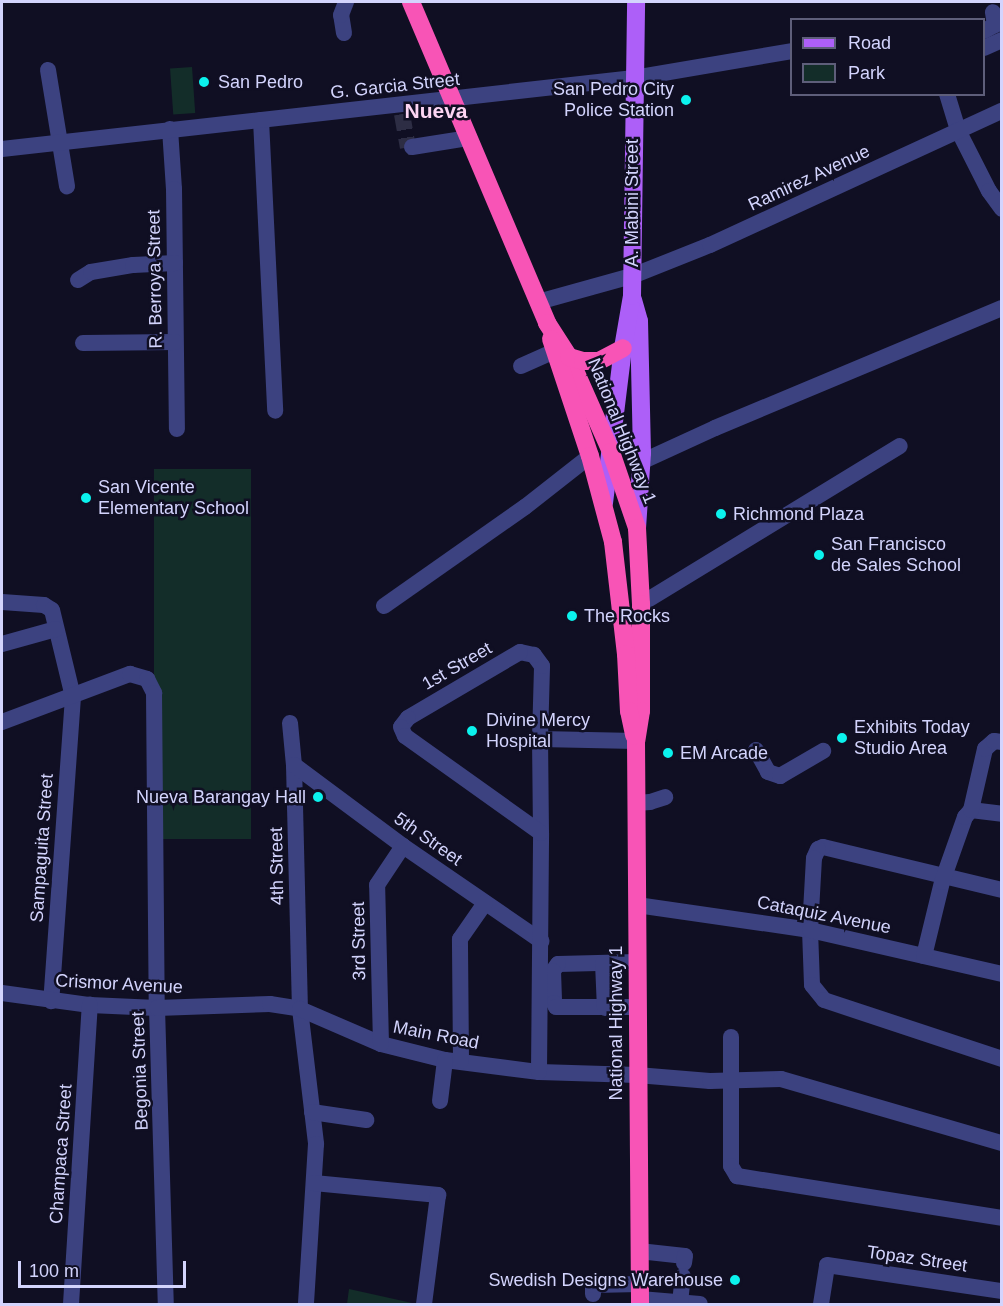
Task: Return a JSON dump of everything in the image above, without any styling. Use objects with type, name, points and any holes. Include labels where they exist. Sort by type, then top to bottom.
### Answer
[{"type":"highway","name":"National Highway 1","points":[[411,2],[547,323],[611,452],[637,528],[642,604],[642,711],[636,741],[640,1296]]},
{"type":"highway","points":[[561,354],[584,361],[598,361],[623,348]]},
{"type":"highway","name":"National Highway 1","points":[[561,354],[604,503],[619,585],[628,711],[636,741]]},
{"type":"main road","name":"A. Mabini Street","points":[[604,503],[623,348],[632,296],[636,2]]},
{"type":"main road","name":"A. Mabini Street","points":[[632,296],[639,321],[641,462],[637,528]]},
{"type":"street","points":[[344,33],[341,15],[346,2]]},
{"type":"street","points":[[985,30],[995,25],[993,12]]},
{"type":"street","points":[[985,48],[1002,40]]},
{"type":"street","name":"G. Garcia Street","points":[[2,149],[261,120],[401,110],[453,99],[634,78],[790,51]]},
{"type":"street","points":[[48,69],[62,142],[67,186]]},
{"type":"street","points":[[948,96],[958,130],[989,191],[1002,209]]},
{"type":"street","name":"Ramirez Avenue","points":[[538,302],[632,276],[710,245],[1002,111]]},
{"type":"street","points":[[261,120],[275,411]]},
{"type":"street","name":"R. Berroya Street","points":[[170,129],[175,263],[177,429]]},
{"type":"street","points":[[412,147],[469,138]]},
{"type":"street","points":[[78,280],[91,272],[133,265],[175,263]]},
{"type":"street","points":[[641,462],[715,428],[1002,308]]},
{"type":"street","points":[[83,343],[175,342]]},
{"type":"street","points":[[521,366],[561,354]]},
{"type":"street","points":[[642,604],[900,446]]},
{"type":"street","points":[[384,606],[525,507],[590,456]]},
{"type":"street","name":"Sampaguita Street","points":[[2,602],[44,605],[52,610],[73,698],[51,1000]]},
{"type":"street","points":[[2,644],[56,629]]},
{"type":"street","name":"1st Street","points":[[539,1072],[541,941],[541,833],[540,739],[542,666],[534,655],[520,652],[418,712],[401,727],[405,736],[541,833]]},
{"type":"street","name":"Begonia Street","points":[[73,698],[130,674],[147,679],[153,693],[157,1008],[166,1305]]},
{"type":"street","points":[[2,722],[73,698]]},
{"type":"street","name":"4th Street","points":[[290,723],[294,765],[300,1009],[316,1144],[306,1305]]},
{"type":"street","points":[[540,739],[636,741]]},
{"type":"street","points":[[924,956],[944,875],[965,818],[971,810],[985,749],[994,741],[1002,742]]},
{"type":"street","points":[[756,750],[768,772],[780,776],[823,751]]},
{"type":"street","name":"5th Street","points":[[294,765],[403,846],[541,941]]},
{"type":"street","points":[[636,803],[650,802],[665,797]]},
{"type":"street","points":[[971,810],[1002,814]]},
{"type":"street","name":"3rd Street","points":[[381,1044],[377,885],[403,846]]},
{"type":"street","points":[[1002,890],[828,846],[818,849],[814,858],[810,930],[812,985],[824,1000],[1002,1059]]},
{"type":"street","points":[[440,1101],[453,1061],[460,939],[485,903]]},
{"type":"street","name":"Cataquiz Avenue","points":[[637,905],[810,930],[1002,974]]},
{"type":"street","points":[[637,962],[555,966],[553,971],[554,1003],[562,1009],[637,1007]]},
{"type":"street","points":[[603,963],[605,1008]]},
{"type":"street","name":"Crismor Avenue","points":[[2,993],[90,1005],[157,1008],[234,1006]]},
{"type":"street","name":"Main Road","points":[[234,1006],[270,1004],[300,1009],[381,1044],[453,1061],[539,1072],[710,1082],[781,1079],[1002,1143]]},
{"type":"street","name":"Champaca Street","points":[[71,1305],[90,1005]]},
{"type":"street","points":[[731,1037],[731,1166],[737,1176],[1002,1218]]},
{"type":"street","points":[[312,1112],[366,1120]]},
{"type":"street","points":[[314,1183],[438,1195],[424,1305]]},
{"type":"street","points":[[639,1251],[685,1256],[680,1303]]},
{"type":"street","name":"Topaz Street","points":[[821,1305],[826,1265],[1002,1291]]},
{"type":"street","points":[[593,1294],[593,1285],[640,1296],[700,1305]]},
{"type":"green space","points":[[192,67],[195,113],[173,114],[170,69]]},
{"type":"green space","points":[[154,469],[251,469],[251,839],[154,839]]},
{"type":"green space","points":[[349,1289],[412,1303],[347,1304]]},
{"type":"tunnel","points":[[402,114],[408,147],[412,147]]},
{"type":"place","name":"San Pedro","points":[[204,82]]},
{"type":"place","name":"San Pedro City Police Station","points":[[686,100]]},
{"type":"place","name":"San Vicente Elementary School","points":[[86,498]]},
{"type":"place","name":"Richmond Plaza","points":[[721,514]]},
{"type":"place","name":"San Francisco de Sales School","points":[[819,555]]},
{"type":"place","name":"The Rocks","points":[[572,616]]},
{"type":"place","name":"Divine Mercy Hospital","points":[[472,731]]},
{"type":"place","name":"Exhibits Today Studio Area","points":[[842,738]]},
{"type":"place","name":"EM Arcade","points":[[668,753]]},
{"type":"place","name":"Nueva Barangay Hall","points":[[318,797]]},
{"type":"place","name":"Swedish Designs Warehouse","points":[[735,1280]]},
{"type":"district","name":"Nueva","points":[[436,111]]}]
